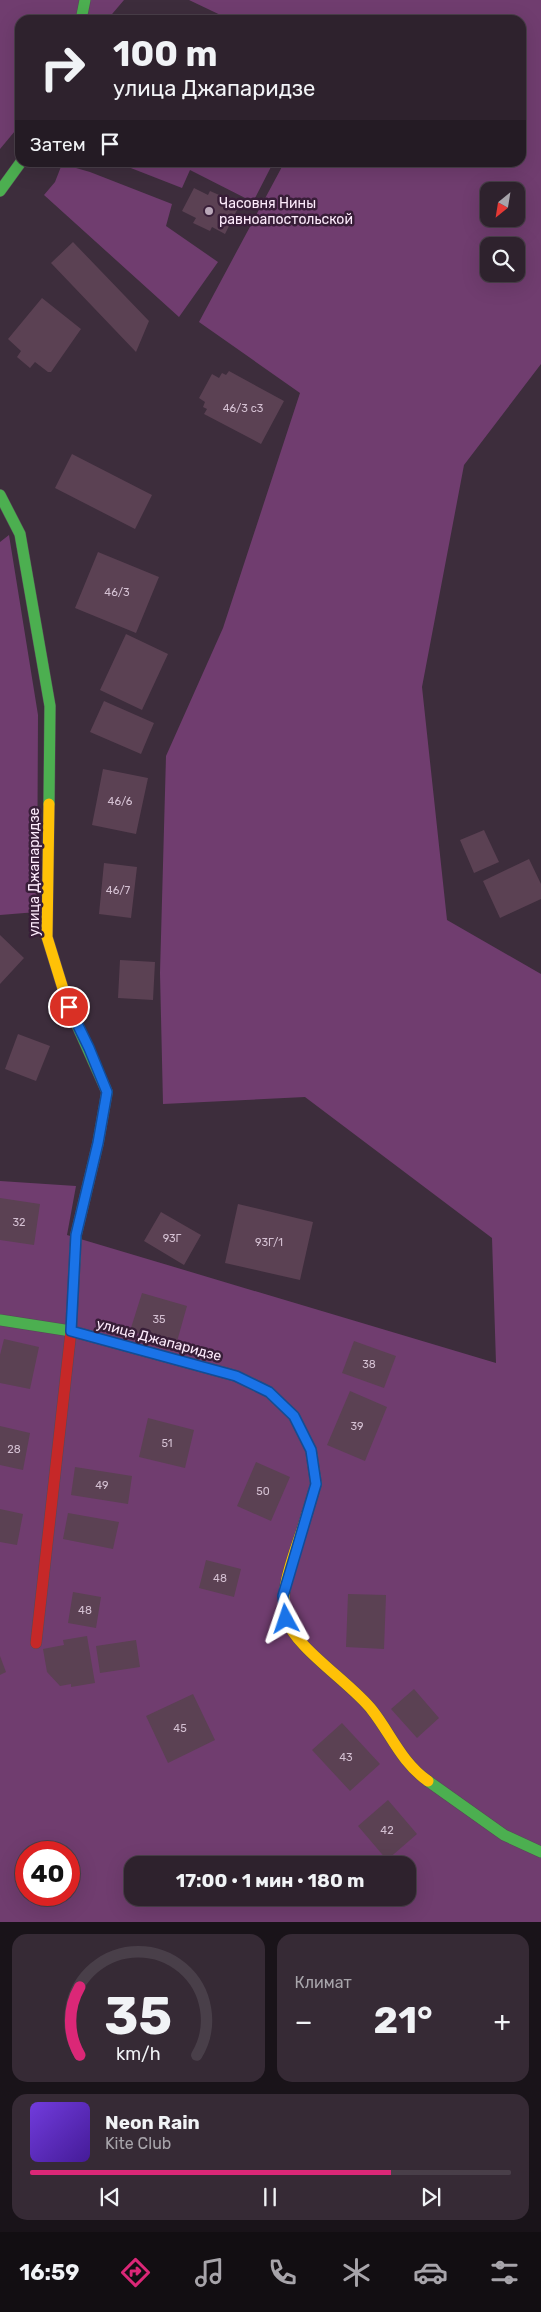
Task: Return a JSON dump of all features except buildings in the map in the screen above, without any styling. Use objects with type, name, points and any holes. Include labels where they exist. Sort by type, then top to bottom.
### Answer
[{"type":"street","points":[[82,15],[85,0]]},
{"type":"street","points":[[0,192],[18,167]]},
{"type":"street","name":"улица Джапаридзе","points":[[0,495],[20,534],[50,706],[48,937],[69,1007],[89,1048],[107,1092],[98,1143],[76,1235],[71,1331],[36,1643]]},
{"type":"street","name":"улица Джапаридзе","points":[[0,1320],[71,1331],[236,1376],[269,1392],[294,1416],[311,1450],[316,1484],[283,1596],[286,1619],[303,1645],[348,1685],[372,1710],[395,1747],[421,1776],[504,1836],[541,1852]]},
{"type":"shaded area","points":[[0,0],[124,0],[111,15],[15,15],[15,131],[0,149]]},
{"type":"shaded area","points":[[189,0],[541,0],[541,364],[464,465],[422,687],[447,920],[541,974],[541,1922],[0,1922],[0,1181],[76,1186],[67,1235],[496,1363],[492,1238],[305,1097],[163,1104],[160,973],[166,756],[223,628],[300,393],[199,322],[282,167],[526,167],[526,15],[220,15]]},
{"type":"shaded area","points":[[61,167],[72,167],[172,204],[166,226],[218,262],[179,317],[44,195],[55,182]]},
{"type":"shaded area","points":[[128,167],[271,167],[253,202],[190,170],[182,188]]},
{"type":"shaded area","points":[[9,535],[38,715],[37,912],[0,915],[0,542]]},
{"type":"traffic: fast","points":[[82,15],[85,0]]},
{"type":"traffic: fast","points":[[0,191],[17,167]]},
{"type":"traffic: fast","points":[[0,495],[20,534],[50,706],[49,804]]},
{"type":"traffic: fast","points":[[68,1005],[107,1092],[98,1143],[76,1235],[74,1275]]},
{"type":"traffic: fast","points":[[0,1320],[71,1331],[236,1376],[269,1392],[294,1416],[311,1450],[316,1484],[307,1514]]},
{"type":"traffic: fast","points":[[428,1781],[504,1835],[541,1852]]},
{"type":"traffic: slow","points":[[49,804],[47,937],[68,1005]]},
{"type":"traffic: slow","points":[[307,1514],[290,1566],[284,1594],[286,1618],[291,1629],[311,1653],[363,1699],[379,1719],[403,1757],[428,1781]]},
{"type":"traffic: jam","points":[[36,1643],[71,1331],[74,1275]]},
{"type":"place","name":"Часовня Нины равноапостольской","points":[[209,211]]},
{"type":"route","points":[[69,1007],[89,1048],[107,1092],[98,1143],[76,1235],[71,1331],[236,1376],[269,1392],[294,1416],[311,1450],[316,1484],[283,1596],[286,1619]]}]
